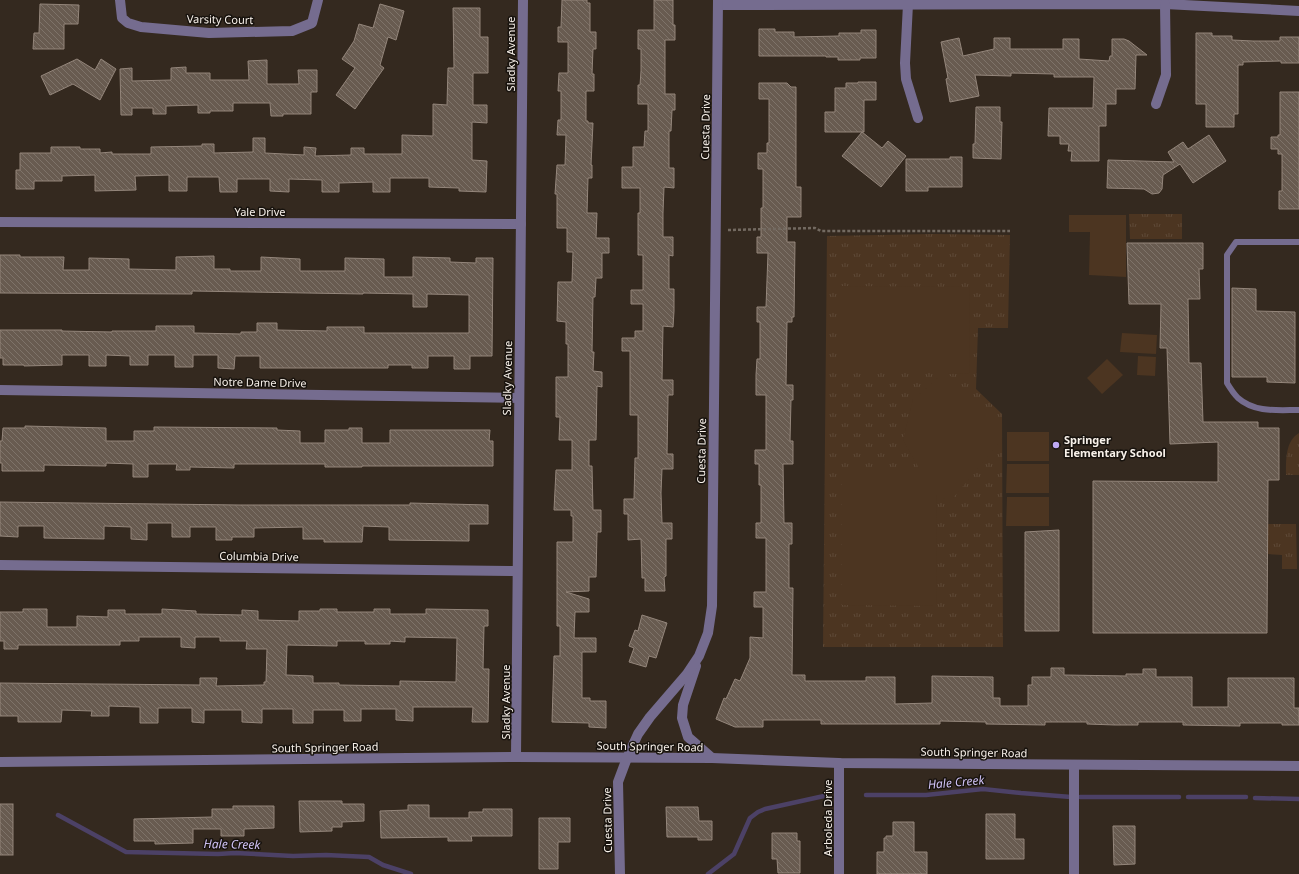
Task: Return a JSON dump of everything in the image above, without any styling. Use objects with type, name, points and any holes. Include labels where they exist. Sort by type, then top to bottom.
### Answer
[{"type":"street","name":"Varsity Court","points":[[120,0],[122,18],[128,23],[141,27],[209,33],[292,31],[312,23],[318,0]]},
{"type":"street","name":"Sladky Avenue","points":[[516,757],[523,0]]},
{"type":"street","points":[[718,3],[1165,4],[1299,11]]},
{"type":"street","name":"Cuesta Drive","points":[[620,874],[618,782],[638,734],[654,712],[687,674],[699,656],[708,633],[712,606],[718,3]]},
{"type":"street","points":[[908,4],[905,63],[906,79],[918,118]]},
{"type":"street","points":[[1156,104],[1166,75],[1165,4]]},
{"type":"street","name":"Yale Drive","points":[[0,222],[521,224]]},
{"type":"street","name":"Notre Dame Drive","points":[[0,390],[519,398]]},
{"type":"street","name":"Columbia Drive","points":[[0,565],[518,571]]},
{"type":"street","points":[[699,656],[683,705],[682,718],[688,737],[712,758]]},
{"type":"street","name":"South Springer Road","points":[[0,762],[516,757],[712,758],[839,763],[1299,766]]},
{"type":"street","name":"Arboleda Drive","points":[[839,763],[839,874]]},
{"type":"street","points":[[1074,765],[1074,874]]},
{"type":"lane","points":[[1299,242],[1236,242],[1228,255],[1227,383],[1237,398],[1249,406],[1262,410],[1299,410]]},
{"type":"path","points":[[716,230],[814,228],[821,231],[1010,231]]},
{"type":"green space","points":[[1129,214],[1182,214],[1182,239],[1130,239]]},
{"type":"green space","points":[[1069,215],[1126,215],[1126,277],[1089,275],[1090,232],[1069,232]]},
{"type":"green space","points":[[933,234],[1010,235],[1008,328],[978,328],[976,389],[1002,414],[1003,647],[823,647],[827,236]]},
{"type":"green space","points":[[839,286],[970,287],[969,373],[948,374],[1002,422],[1002,439],[949,503],[937,493],[936,606],[842,605],[842,468],[919,468],[903,440],[913,399],[944,373],[839,373]]},
{"type":"green space","points":[[1122,333],[1157,335],[1156,354],[1120,352]]},
{"type":"green space","points":[[1138,356],[1156,357],[1155,376],[1137,375]]},
{"type":"green space","points":[[1107,359],[1123,375],[1102,394],[1087,378]]},
{"type":"green space","points":[[1007,432],[1049,432],[1049,461],[1007,461]]},
{"type":"green space","points":[[1299,433],[1299,475],[1286,475],[1287,452],[1291,441]]},
{"type":"green space","points":[[1007,464],[1049,464],[1049,493],[1006,493]]},
{"type":"green space","points":[[1007,497],[1049,497],[1049,526],[1006,526]]},
{"type":"green space","points":[[1268,524],[1296,524],[1297,569],[1282,569],[1282,555],[1268,554]]},
{"type":"building","points":[[562,0],[587,0],[587,3],[590,3],[590,32],[596,32],[596,49],[593,49],[592,74],[594,74],[594,91],[586,91],[586,121],[588,121],[588,123],[593,123],[591,165],[592,178],[588,178],[587,213],[597,213],[596,238],[609,238],[609,253],[602,253],[602,278],[596,278],[595,297],[593,297],[593,371],[602,372],[602,387],[597,386],[596,440],[589,440],[589,466],[592,466],[593,510],[601,510],[601,532],[597,532],[596,577],[589,577],[589,591],[566,592],[589,599],[589,612],[575,612],[574,638],[596,638],[596,652],[582,652],[582,698],[590,698],[590,701],[606,701],[606,728],[589,727],[589,723],[552,722],[554,656],[560,656],[560,626],[557,626],[557,542],[573,542],[573,516],[571,516],[571,510],[554,510],[556,470],[572,470],[572,440],[559,440],[560,417],[556,417],[556,377],[568,377],[566,322],[557,321],[558,282],[572,282],[573,252],[567,252],[567,228],[557,228],[557,194],[555,194],[557,165],[565,165],[566,135],[557,135],[558,120],[561,120],[561,91],[558,91],[559,73],[568,73],[568,42],[558,42],[558,27],[561,27]]},
{"type":"building","points":[[654,0],[673,0],[673,25],[675,25],[675,40],[665,40],[665,94],[675,94],[675,110],[672,110],[671,131],[669,131],[669,168],[674,168],[674,188],[664,187],[663,213],[663,237],[673,237],[673,256],[669,255],[669,289],[674,289],[673,327],[663,326],[662,380],[673,380],[673,395],[668,395],[667,454],[673,454],[673,469],[662,469],[661,493],[662,523],[672,523],[672,539],[666,539],[666,576],[664,577],[665,591],[645,591],[645,578],[642,578],[641,539],[628,540],[628,514],[624,514],[624,499],[634,499],[635,458],[638,458],[638,415],[630,415],[630,351],[622,351],[622,338],[635,338],[635,331],[643,331],[643,304],[631,304],[631,290],[643,290],[643,255],[638,255],[638,213],[640,213],[640,188],[622,188],[622,167],[633,167],[633,147],[644,147],[645,131],[648,131],[648,104],[638,104],[641,49],[638,49],[638,30],[654,30]]},
{"type":"building","points":[[40,4],[79,5],[78,24],[64,24],[64,49],[33,49],[34,33],[39,33]]},
{"type":"building","points":[[380,4],[404,11],[396,40],[388,37],[380,65],[384,68],[355,109],[336,95],[355,68],[342,59],[354,41],[359,24],[373,28]]},
{"type":"building","points":[[453,8],[480,8],[480,37],[488,37],[488,73],[473,73],[473,105],[487,105],[487,123],[472,122],[472,160],[487,161],[486,192],[459,191],[459,188],[429,187],[429,178],[390,178],[390,192],[373,192],[373,182],[339,183],[339,192],[322,192],[322,180],[289,179],[289,192],[270,191],[270,179],[237,179],[237,192],[220,192],[219,177],[187,177],[187,191],[169,191],[169,175],[135,176],[136,190],[95,191],[95,175],[62,176],[62,181],[34,181],[34,189],[16,189],[16,170],[20,170],[20,153],[51,153],[51,147],[100,149],[100,153],[112,152],[112,154],[151,154],[151,147],[202,146],[202,144],[214,144],[214,153],[253,152],[253,138],[265,138],[265,153],[304,155],[304,147],[316,148],[315,156],[351,155],[351,148],[364,148],[364,154],[402,154],[402,135],[433,136],[433,104],[447,105],[448,68],[454,68]]},
{"type":"building","points":[[759,29],[775,29],[775,32],[794,32],[794,37],[839,36],[839,33],[861,33],[861,30],[876,30],[876,58],[838,60],[838,57],[826,56],[759,56]]},
{"type":"building","points":[[1196,33],[1212,33],[1212,36],[1232,36],[1232,40],[1253,41],[1280,41],[1280,37],[1299,37],[1299,63],[1281,63],[1281,61],[1243,62],[1243,65],[1238,65],[1238,114],[1234,114],[1234,127],[1206,127],[1206,104],[1196,104]]},
{"type":"building","points":[[959,38],[963,56],[994,49],[994,38],[1010,38],[1010,49],[1063,49],[1063,39],[1079,39],[1079,59],[1109,61],[1110,56],[1112,56],[1112,39],[1124,39],[1129,41],[1147,55],[1136,55],[1135,89],[1116,89],[1116,104],[1106,104],[1106,126],[1099,126],[1099,161],[1071,161],[1072,151],[1068,151],[1069,144],[1060,144],[1060,136],[1048,136],[1049,108],[1093,108],[1094,77],[1054,77],[1054,74],[1011,73],[1011,76],[975,75],[979,96],[950,102],[946,79],[948,78],[941,42]]},
{"type":"building","points":[[77,59],[95,70],[101,59],[116,69],[100,100],[73,84],[50,95],[41,76]]},
{"type":"building","points":[[267,60],[267,84],[299,84],[298,70],[317,70],[317,92],[311,92],[311,114],[283,114],[283,116],[271,116],[270,103],[233,103],[233,111],[210,111],[210,113],[198,113],[198,105],[166,106],[166,114],[153,114],[153,108],[132,108],[132,115],[121,115],[120,69],[132,68],[132,81],[171,80],[171,68],[186,67],[186,73],[210,73],[210,80],[249,80],[248,61]]},
{"type":"building","points":[[876,82],[876,100],[864,100],[864,132],[825,132],[825,112],[835,112],[835,88],[846,88],[846,83]]},
{"type":"building","points":[[759,83],[787,83],[791,87],[796,87],[796,187],[801,187],[801,217],[787,217],[787,242],[795,242],[794,317],[792,317],[792,322],[787,322],[786,385],[793,385],[790,441],[793,441],[793,464],[783,464],[784,523],[792,523],[792,544],[789,544],[789,588],[793,588],[792,675],[805,675],[805,681],[866,681],[866,677],[895,677],[895,704],[932,703],[932,676],[993,677],[993,698],[1000,698],[1000,706],[1028,706],[1028,685],[1032,685],[1032,677],[1051,677],[1051,668],[1064,668],[1064,675],[1126,676],[1126,674],[1143,674],[1143,669],[1156,669],[1156,677],[1192,677],[1192,707],[1228,707],[1228,678],[1294,678],[1294,708],[1299,708],[1299,725],[1282,725],[1282,723],[1240,723],[1240,726],[1183,725],[1183,722],[1138,722],[1138,725],[1115,725],[1087,724],[1087,722],[1045,722],[1045,725],[986,724],[986,722],[940,721],[940,724],[821,724],[821,720],[763,720],[763,727],[735,727],[716,719],[724,698],[726,699],[735,679],[740,681],[750,658],[750,637],[763,638],[763,607],[754,607],[754,592],[766,592],[766,538],[756,538],[756,523],[761,523],[761,485],[759,485],[759,464],[755,464],[755,450],[766,450],[766,395],[756,395],[756,375],[757,359],[760,359],[760,322],[757,322],[757,307],[766,307],[768,253],[757,253],[757,237],[761,237],[761,208],[763,208],[763,169],[758,169],[758,153],[767,153],[767,143],[769,143],[769,99],[759,99]]},
{"type":"building","points":[[1280,92],[1299,92],[1299,209],[1279,209],[1279,191],[1282,191],[1282,154],[1278,154],[1278,149],[1271,149],[1271,137],[1278,137],[1278,135],[1280,135]]},
{"type":"building","points":[[976,107],[1000,107],[1000,122],[1002,122],[1001,159],[973,158]]},
{"type":"building","points":[[862,132],[882,148],[888,141],[906,156],[881,187],[842,156]]},
{"type":"building","points":[[1209,135],[1226,161],[1193,183],[1180,164],[1163,175],[1162,189],[1159,193],[1152,194],[1144,189],[1107,188],[1108,160],[1174,162],[1168,152],[1183,142],[1188,149]]},
{"type":"building","points":[[950,157],[962,157],[962,187],[928,187],[928,191],[906,191],[906,159],[950,159]]},
{"type":"building","points":[[1127,243],[1203,243],[1203,269],[1199,269],[1200,299],[1188,299],[1189,363],[1201,363],[1203,422],[1258,422],[1258,428],[1279,428],[1279,480],[1268,480],[1267,633],[1093,633],[1093,481],[1218,482],[1218,442],[1170,444],[1167,348],[1160,348],[1161,304],[1129,304]]},
{"type":"building","points":[[0,255],[20,255],[20,257],[64,257],[63,270],[89,270],[89,258],[129,259],[129,269],[176,270],[176,257],[214,256],[214,269],[230,269],[230,271],[261,271],[261,257],[300,259],[300,271],[345,271],[345,258],[384,259],[384,277],[413,277],[413,257],[450,258],[450,262],[476,263],[476,258],[493,258],[492,356],[470,356],[470,369],[454,369],[454,356],[428,356],[428,368],[412,368],[412,365],[388,365],[388,368],[260,368],[260,356],[235,356],[234,369],[218,368],[218,355],[193,355],[193,367],[175,367],[175,355],[148,355],[148,365],[130,365],[130,356],[106,355],[106,366],[89,366],[89,355],[62,355],[62,365],[3,365],[3,358],[0,358],[0,330],[112,332],[156,331],[156,326],[194,326],[194,333],[241,334],[241,332],[257,332],[257,323],[277,323],[277,330],[327,331],[327,327],[364,327],[364,333],[469,333],[469,295],[427,294],[427,307],[413,307],[413,294],[192,291],[192,294],[0,293]]},
{"type":"building","points":[[1232,288],[1256,289],[1256,311],[1295,312],[1295,383],[1267,382],[1267,377],[1232,377]]},
{"type":"building","points":[[25,426],[106,428],[106,441],[134,441],[134,431],[154,431],[154,427],[277,428],[277,430],[300,431],[300,443],[325,443],[325,430],[349,430],[349,428],[362,428],[362,443],[390,443],[390,430],[490,430],[489,441],[493,441],[493,466],[325,467],[325,464],[234,464],[234,468],[190,467],[190,470],[176,470],[177,464],[148,464],[148,477],[133,477],[133,464],[106,463],[106,466],[44,465],[44,471],[2,471],[2,463],[0,463],[0,441],[2,441],[3,428],[25,428]]},
{"type":"building","points":[[0,502],[239,505],[410,505],[410,503],[488,505],[488,524],[469,524],[469,541],[389,540],[389,527],[363,526],[362,542],[324,542],[324,539],[303,539],[303,527],[254,528],[254,537],[232,537],[232,540],[216,540],[216,527],[190,527],[190,537],[172,537],[172,523],[147,523],[147,540],[131,539],[131,527],[104,526],[104,539],[44,538],[44,526],[18,526],[18,537],[0,536]]},
{"type":"building","points":[[1059,530],[1059,631],[1025,631],[1025,532]]},
{"type":"building","points":[[23,609],[47,609],[47,627],[77,627],[77,616],[108,617],[108,610],[125,610],[125,614],[162,614],[162,609],[196,611],[196,614],[242,615],[242,610],[258,611],[258,620],[299,621],[299,611],[320,611],[320,609],[337,609],[337,612],[374,612],[374,609],[390,609],[390,614],[426,614],[426,609],[488,610],[488,626],[484,626],[483,669],[489,669],[488,722],[472,722],[473,707],[413,707],[413,721],[396,720],[396,709],[361,709],[361,721],[344,721],[344,710],[313,710],[313,723],[293,723],[293,709],[262,709],[262,723],[242,722],[242,710],[204,710],[204,723],[192,722],[192,708],[158,708],[158,723],[140,723],[140,707],[109,706],[109,716],[91,716],[92,711],[62,710],[61,722],[18,722],[18,716],[0,716],[0,683],[200,685],[200,678],[217,678],[216,686],[264,685],[264,682],[266,682],[267,649],[246,649],[247,641],[220,641],[220,637],[195,637],[195,648],[181,647],[181,637],[139,637],[139,641],[120,641],[120,645],[18,645],[18,649],[4,649],[4,641],[0,641],[0,612],[23,612]],"holes":[[[405,637],[457,638],[456,682],[400,681],[400,686],[339,685],[339,683],[313,683],[313,676],[286,675],[287,645],[337,646],[337,641],[365,641],[365,644],[390,644],[390,641],[405,642]]]},
{"type":"building","points":[[642,615],[667,623],[656,658],[649,656],[646,667],[629,662],[634,648],[629,646],[635,630],[638,631]]},
{"type":"building","points":[[299,801],[342,801],[342,804],[364,804],[364,821],[342,822],[342,827],[332,827],[332,831],[300,832]]},
{"type":"building","points":[[0,804],[13,804],[13,855],[0,855]]},
{"type":"building","points":[[408,805],[429,805],[429,818],[469,818],[469,812],[483,812],[483,809],[512,809],[512,836],[471,836],[472,841],[448,841],[448,837],[381,838],[380,811],[408,810]]},
{"type":"building","points":[[233,806],[274,806],[274,828],[244,829],[244,836],[221,836],[221,829],[193,829],[193,843],[155,844],[155,841],[134,841],[134,819],[212,817],[212,809],[233,809]]},
{"type":"building","points":[[666,807],[698,807],[699,821],[712,821],[712,840],[698,840],[698,837],[667,837]]},
{"type":"building","points":[[986,814],[1015,814],[1015,839],[1024,839],[1024,859],[986,859]]},
{"type":"building","points":[[539,818],[570,818],[570,842],[558,842],[558,869],[539,869]]},
{"type":"building","points":[[893,822],[914,822],[914,852],[927,852],[927,874],[877,874],[877,852],[884,852],[884,838],[886,838],[886,836],[893,836]]},
{"type":"building","points":[[1113,826],[1135,826],[1135,864],[1114,865]]},
{"type":"building","points":[[772,833],[797,833],[797,841],[800,841],[800,873],[778,873],[777,859],[772,859]]},
{"type":"waterway","name":"Hale Creek","points":[[866,795],[926,795],[983,789],[1071,797]]},
{"type":"waterway","name":"Hale Creek","points":[[708,874],[734,854],[750,818],[758,812],[765,809],[824,796]]},
{"type":"waterway","name":"Hale Creek","points":[[1080,797],[1179,797]]},
{"type":"waterway","name":"Hale Creek","points":[[1188,797],[1246,797]]},
{"type":"waterway","name":"Hale Creek","points":[[1255,798],[1299,799]]},
{"type":"waterway","name":"Hale Creek","points":[[58,815],[126,852],[235,853],[293,856],[326,855],[369,857],[383,865],[411,874]]},
{"type":"place","name":"Springer Elementary School","points":[[1056,445]]}]
